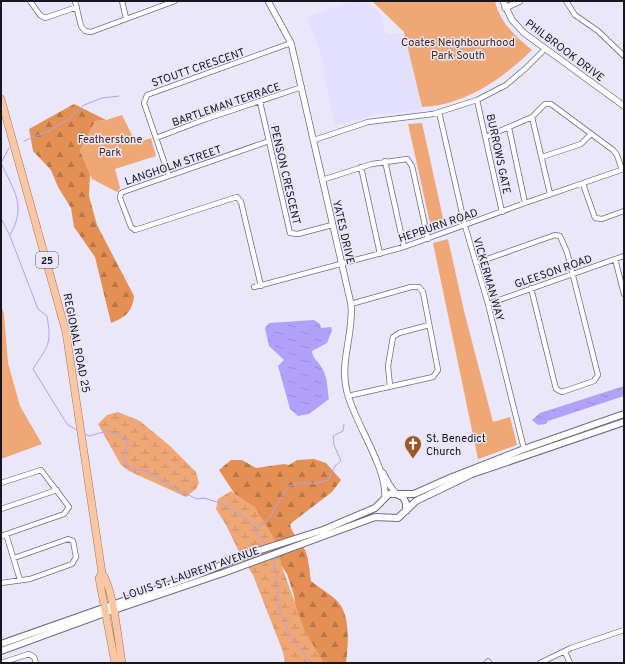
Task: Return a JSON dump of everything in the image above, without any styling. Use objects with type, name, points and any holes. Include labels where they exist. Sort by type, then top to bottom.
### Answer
[{"type":"main road","name":"REGIONAL ROAD 25","points":[[1,99],[62,312],[81,424],[102,573],[106,579],[122,663]]},
{"type":"main road","points":[[624,414],[524,449],[450,478],[412,495],[389,494],[384,499],[383,512],[388,518],[398,518],[416,501],[472,474],[624,422]]},
{"type":"main road","points":[[397,494],[403,497],[406,503],[406,512]]},
{"type":"main road","name":"LOUIS ST. LAURENT AVENUE","points":[[112,608],[217,566],[323,530],[375,508],[384,499]]},
{"type":"main road","name":"LOUIS ST. LAURENT AVENUE","points":[[1,644],[223,573],[375,517],[388,518]]},
{"type":"main road","name":"REGIONAL ROAD 25","points":[[102,573],[99,578],[115,663]]},
{"type":"main road","name":"LOUIS ST. LAURENT AVENUE","points":[[1,651],[104,610]]},
{"type":"street","points":[[30,1],[40,15],[45,18],[77,7]]},
{"type":"street","points":[[75,1],[81,26],[88,31],[168,2],[175,1]]},
{"type":"street","points":[[122,1],[126,18]]},
{"type":"street","name":"YATES DRIVE","points":[[268,1],[291,43],[302,87],[351,304],[352,327],[345,374],[348,396],[379,468],[384,486],[384,499]]},
{"type":"street","name":"PHILBROOK DRIVE","points":[[503,1],[505,8],[517,26],[545,49],[623,104]]},
{"type":"street","points":[[505,8],[520,1]]},
{"type":"street","points":[[566,1],[576,15],[598,31],[624,56]]},
{"type":"street","name":"STOUTT CRESCENT","points":[[169,176],[144,103],[145,97],[149,93],[291,43]]},
{"type":"street","points":[[314,140],[368,122],[439,112],[478,100],[506,85],[545,49]]},
{"type":"street","name":"BARTLEMAN TERRACE","points":[[156,138],[206,118],[260,102],[302,87]]},
{"type":"street","name":"BURROWS GATE","points":[[478,100],[502,212]]},
{"type":"street","name":"PENSON CRESCENT","points":[[260,102],[290,233],[298,234],[332,225]]},
{"type":"street","points":[[486,137],[532,117],[545,104],[551,104],[616,153],[623,170]]},
{"type":"street","name":"VICKERMAN WAY","points":[[439,112],[465,226],[488,304],[524,449]]},
{"type":"street","points":[[532,117],[550,194]]},
{"type":"street","points":[[509,128],[525,203]]},
{"type":"street","points":[[542,157],[581,144],[591,134]]},
{"type":"street","name":"LANGHOLM STREET","points":[[261,286],[241,202],[237,197],[135,230],[131,227],[121,201],[121,193],[269,142]]},
{"type":"street","points":[[322,180],[361,167],[405,158],[411,163],[428,239]]},
{"type":"street","points":[[385,161],[404,247]]},
{"type":"street","points":[[361,167],[380,254]]},
{"type":"street","name":"HEPBURN ROAD","points":[[254,287],[404,247],[550,194],[623,170]]},
{"type":"street","points":[[583,184],[595,218],[602,219],[624,211]]},
{"type":"street","points":[[476,263],[558,235],[567,252],[573,273],[598,375],[594,381],[562,392],[556,389],[531,288]]},
{"type":"street","name":"GLEESON ROAD","points":[[488,304],[624,256]]},
{"type":"street","points":[[615,259],[624,294]]},
{"type":"street","points":[[348,396],[433,377],[437,374],[438,367],[423,292],[417,287],[351,304]]},
{"type":"street","points":[[390,386],[388,366],[393,337],[399,333],[429,324]]},
{"type":"street","name":"YATES DRIVE","points":[[379,468],[397,494]]},
{"type":"street","points":[[1,483],[39,470],[44,472],[68,505],[66,513],[4,535],[14,558],[20,580]]},
{"type":"street","points":[[1,509],[56,490]]},
{"type":"street","points":[[1,583],[20,580],[73,563],[76,558],[74,544],[70,540],[66,539],[14,558]]},
{"type":"street","points":[[540,663],[624,630]]},
{"type":"street","points":[[565,652],[570,663]]},
{"type":"street","points":[[1,663],[10,662],[29,654],[34,657],[36,663]]},
{"type":"shaded area","points":[[354,1],[368,4],[381,14],[385,32],[390,34],[404,33],[422,110],[374,115],[335,126],[324,74],[323,59],[307,17]]},
{"type":"green space","name":"Coates Neighbourhood Park South","points":[[372,1],[495,1],[500,16],[504,22],[520,40],[532,50],[508,71],[482,89],[453,101],[422,107],[404,32]]},
{"type":"green space","points":[[74,104],[106,120],[95,121],[80,151],[90,174],[89,196],[97,225],[134,296],[130,310],[124,316],[111,323],[95,257],[74,227],[71,208],[58,187],[51,170],[33,151],[29,129]]},
{"type":"green space","name":"Featherstone Park","points":[[122,115],[136,143],[151,138],[156,156],[115,169],[120,188],[117,192],[92,179],[80,151],[95,121],[106,120]]},
{"type":"green space","points":[[422,123],[445,227],[432,232],[408,124]]},
{"type":"green space","points":[[448,239],[464,311],[493,422],[510,417],[517,445],[478,459],[433,243]]},
{"type":"green space","points":[[1,305],[4,314],[8,363],[20,406],[42,444],[1,459]]},
{"type":"green space","points":[[118,412],[140,421],[170,446],[196,472],[199,483],[196,489],[186,497],[129,471],[121,465],[98,424],[107,415]]},
{"type":"green space","points":[[314,459],[326,463],[341,480],[332,492],[290,524],[305,550],[308,559],[311,581],[338,602],[345,615],[348,631],[346,663],[316,663],[297,623],[294,595],[287,574],[219,470],[231,460],[242,460],[256,468],[284,464],[289,465],[297,460]]},
{"type":"green space","points":[[231,491],[255,507],[274,538],[283,570],[305,631],[324,663],[285,663],[283,652],[253,575],[242,558],[226,525],[216,509],[218,499]]},
{"type":"water","points":[[314,320],[320,324],[321,328],[331,327],[332,330],[327,343],[312,351],[313,356],[325,373],[329,399],[309,414],[298,416],[290,409],[278,366],[284,360],[269,346],[265,328],[269,323]]},
{"type":"water","points":[[624,386],[624,396],[548,421],[546,424],[538,425],[532,420],[540,413]]},
{"type":"waterway","points":[[24,141],[49,131],[70,118],[84,105],[102,98],[119,96]]},
{"type":"waterway","points":[[9,148],[1,163],[14,190],[18,207],[18,215],[10,235]]},
{"type":"waterway","points":[[1,218],[10,236],[38,309],[47,316],[49,333],[48,344],[33,369],[67,424],[78,431]]},
{"type":"waterway","points":[[256,530],[258,526],[272,514],[289,486],[306,482],[312,484],[328,480],[335,466],[341,461],[334,445],[333,436],[343,431],[344,424]]},
{"type":"waterway","points":[[85,434],[89,436],[107,431],[127,438],[128,444],[123,457],[127,465],[133,469],[147,471],[178,490],[197,499],[204,498],[220,503],[243,516],[252,525],[265,545]]},
{"type":"waterway","points":[[273,558],[282,618],[293,639],[312,663]]},
{"type":"place","name":"St. Benedict Church","points":[[413,459]]}]
